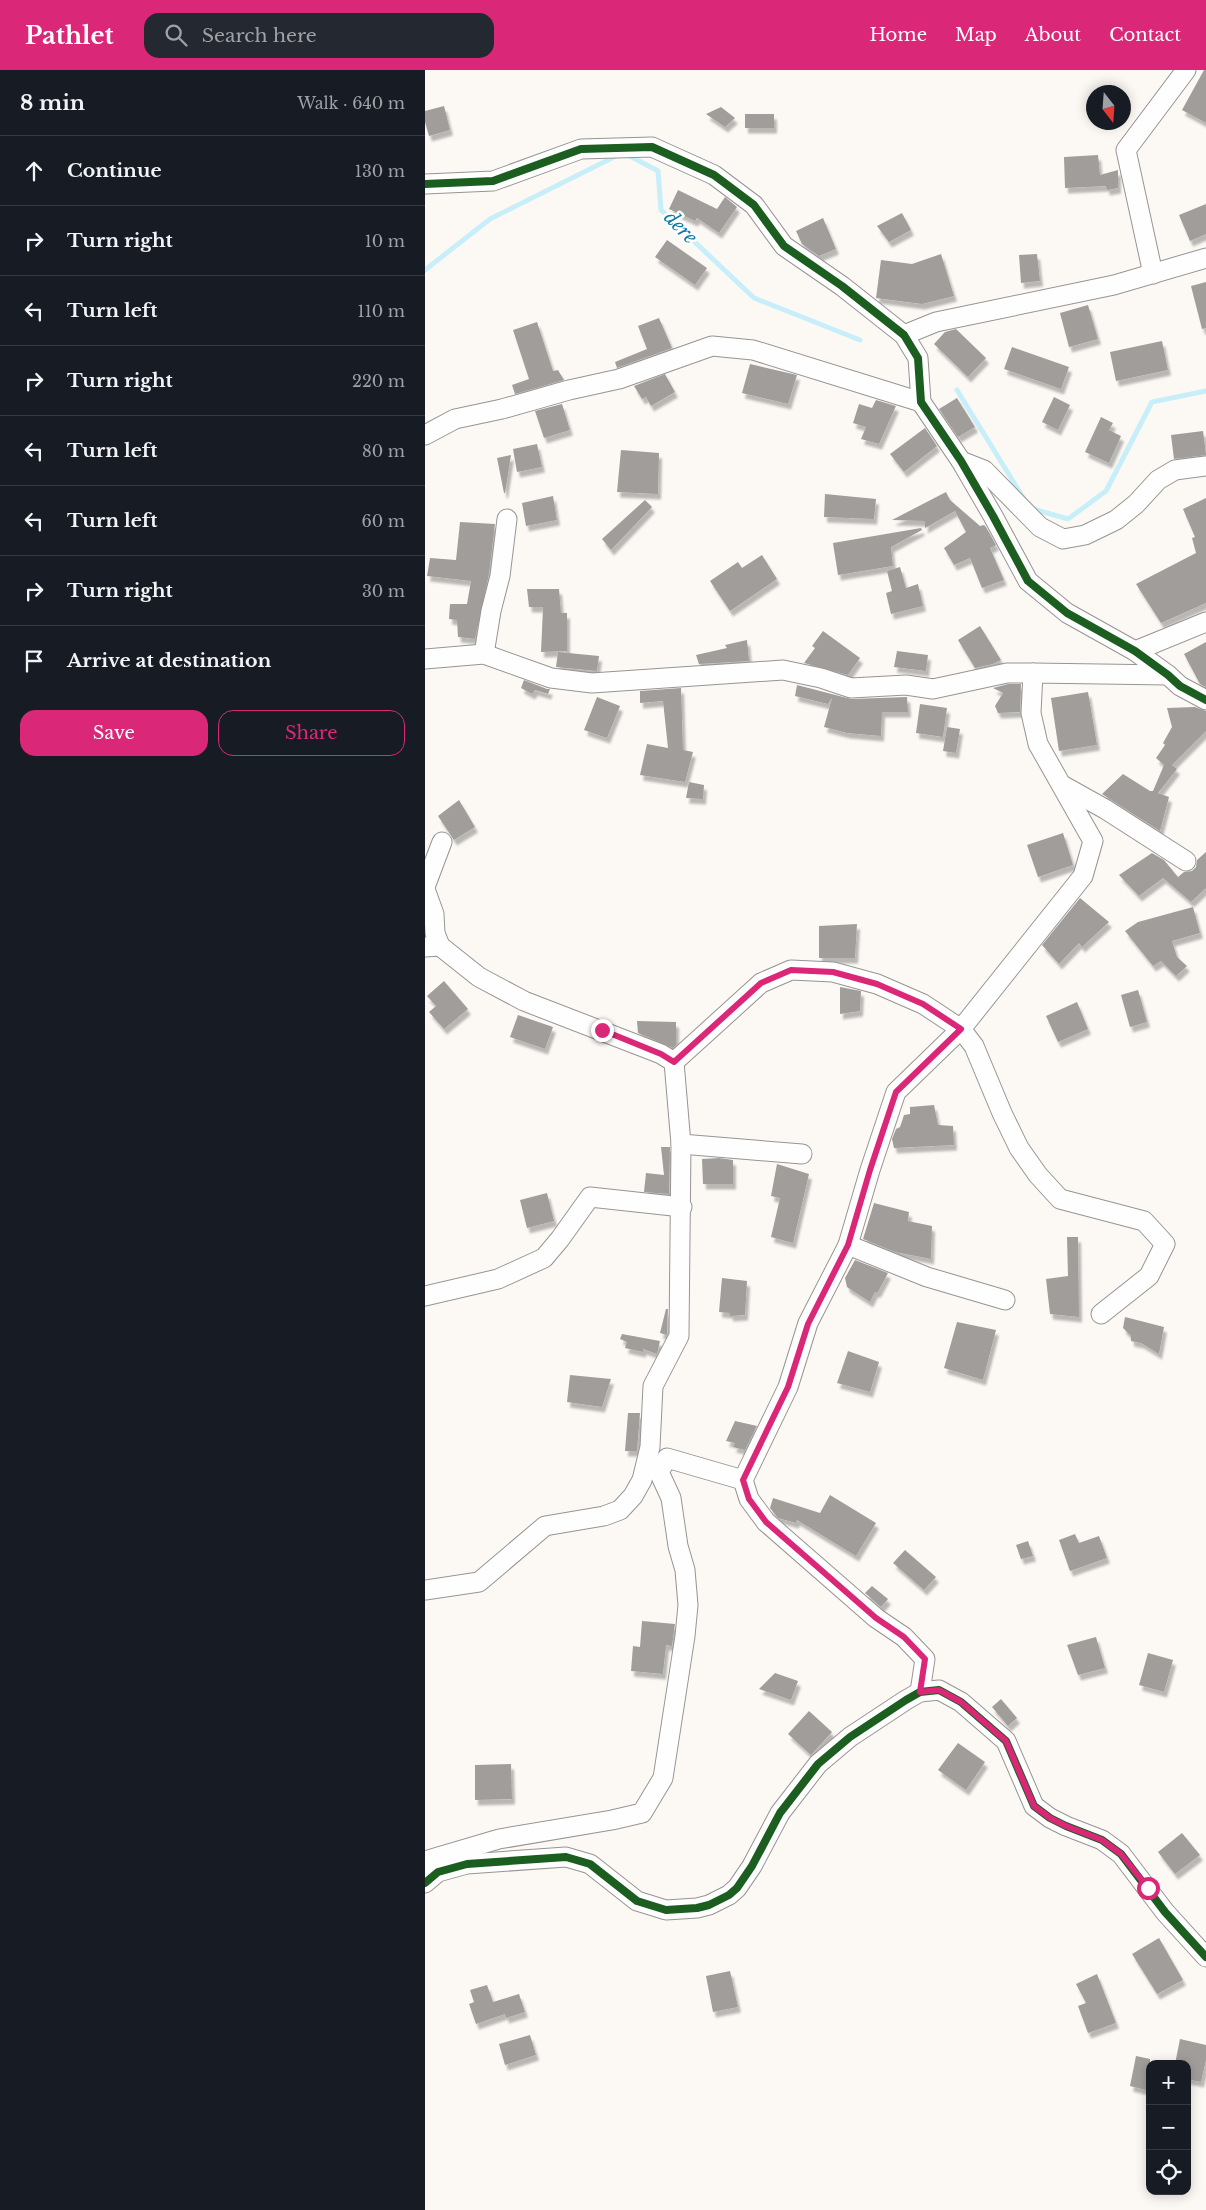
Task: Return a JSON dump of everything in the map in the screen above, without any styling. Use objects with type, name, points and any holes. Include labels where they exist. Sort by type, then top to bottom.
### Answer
[{"type":"street","points":[[1153,274],[1126,150],[1186,70]]},
{"type":"street","points":[[425,184],[493,180],[581,149],[652,147],[713,175],[754,205],[784,246],[842,286],[904,334],[918,358],[921,402],[961,461],[993,516],[1027,581],[1067,613],[1135,651],[1180,686],[1206,700]]},
{"type":"street","points":[[904,334],[936,322],[1114,285],[1206,258]]},
{"type":"street","points":[[425,435],[455,419],[502,409],[619,378],[712,346],[753,350],[921,402]]},
{"type":"street","points":[[961,461],[985,470],[1039,527],[1063,539],[1085,535],[1116,520],[1136,504],[1158,480],[1175,470],[1206,466]]},
{"type":"street","points":[[484,654],[491,611],[500,576],[507,519]]},
{"type":"street","points":[[1135,651],[1206,622]]},
{"type":"street","points":[[425,658],[484,654],[551,678],[592,683],[783,670],[821,678],[851,688],[906,685],[933,689],[1007,673],[1168,675]]},
{"type":"street","points":[[920,1692],[925,1659],[904,1637],[876,1618],[766,1522],[749,1499],[743,1480],[788,1387],[808,1324],[848,1245],[896,1092],[961,1029],[1083,876],[1093,841],[1038,744],[1031,713],[1033,673]]},
{"type":"street","points":[[1062,785],[1186,861]]},
{"type":"street","points":[[442,842],[425,888],[434,914],[435,933],[433,947],[479,977],[524,1002],[653,1051],[674,1062]]},
{"type":"street","points":[[674,1062],[761,983],[791,970],[833,972],[877,984],[923,1004],[961,1029],[973,1046],[1019,1148],[1038,1175],[1060,1199],[1144,1220],[1165,1244],[1149,1276],[1101,1314]]},
{"type":"street","points":[[425,1590],[479,1582],[545,1526],[604,1516],[620,1510],[633,1496],[642,1480],[650,1448],[653,1386],[679,1336],[682,1207],[681,1144],[674,1062]]},
{"type":"street","points":[[681,1144],[802,1154]]},
{"type":"street","points":[[425,1296],[498,1279],[544,1258],[561,1239],[590,1197],[682,1207]]},
{"type":"street","points":[[848,1245],[927,1277],[1005,1300]]},
{"type":"street","points":[[425,1861],[499,1838],[612,1820],[641,1813],[663,1778],[688,1605],[685,1570],[678,1546],[671,1498],[659,1472],[667,1458],[743,1480]]},
{"type":"street","points":[[425,1883],[438,1872],[467,1864],[566,1858],[590,1864],[637,1901],[665,1910],[697,1908],[709,1905],[737,1888],[752,1866],[780,1812],[818,1764],[850,1737],[920,1692],[939,1690],[961,1702],[1006,1741],[1034,1806],[1050,1818],[1102,1840],[1121,1854],[1165,1912],[1206,1957]]},
{"type":"building","points":[[1204,70],[1206,70],[1206,123],[1182,110]]},
{"type":"building","points":[[444,106],[450,130],[429,136],[425,122],[425,111]]},
{"type":"building","points":[[721,107],[735,118],[725,127],[706,114]]},
{"type":"building","points":[[745,114],[774,114],[774,128],[745,128]]},
{"type":"building","points":[[1098,155],[1100,175],[1118,170],[1118,188],[1107,190],[1106,186],[1065,188],[1064,157]]},
{"type":"building","points":[[678,190],[717,209],[725,197],[737,207],[719,233],[697,218],[695,221],[669,209]]},
{"type":"building","points":[[1206,204],[1206,234],[1190,241],[1179,215]]},
{"type":"building","points":[[902,213],[911,230],[889,242],[877,226]]},
{"type":"building","points":[[823,218],[836,249],[819,256],[802,244],[796,231]]},
{"type":"building","points":[[667,240],[707,268],[695,285],[655,257]]},
{"type":"building","points":[[941,254],[954,296],[922,304],[876,298],[881,260],[912,264]]},
{"type":"building","points":[[1037,254],[1040,281],[1021,283],[1019,255]]},
{"type":"building","points":[[1206,282],[1206,328],[1202,329],[1191,286]]},
{"type":"building","points":[[1088,305],[1098,339],[1069,347],[1060,313]]},
{"type":"building","points":[[659,318],[672,348],[617,368],[615,362],[647,349],[638,326]]},
{"type":"building","points":[[537,322],[553,371],[558,370],[564,380],[515,394],[512,385],[529,379],[513,330]]},
{"type":"building","points":[[956,329],[986,358],[968,377],[934,344],[945,332]]},
{"type":"building","points":[[1162,341],[1168,370],[1116,381],[1110,352]]},
{"type":"building","points":[[1012,347],[1069,367],[1061,389],[1004,369]]},
{"type":"building","points":[[750,364],[797,375],[788,404],[742,393]]},
{"type":"building","points":[[665,374],[675,392],[651,406],[646,397],[642,399],[634,386]]},
{"type":"building","points":[[1054,397],[1070,405],[1058,430],[1042,422]]},
{"type":"building","points":[[957,398],[975,427],[958,437],[939,409]]},
{"type":"building","points":[[876,400],[896,406],[879,444],[861,439],[866,427],[853,423],[859,404],[872,408]]},
{"type":"building","points":[[562,404],[570,430],[544,438],[535,411]]},
{"type":"building","points":[[1101,417],[1113,423],[1109,430],[1121,436],[1109,463],[1085,452]]},
{"type":"building","points":[[925,428],[937,446],[904,472],[890,454]]},
{"type":"building","points":[[1203,431],[1206,455],[1174,459],[1171,435]]},
{"type":"building","points":[[537,444],[542,467],[517,472],[513,449]]},
{"type":"building","points":[[621,450],[659,453],[658,494],[617,492]]},
{"type":"building","points":[[511,455],[505,493],[504,493],[497,458]]},
{"type":"building","points":[[946,492],[950,500],[980,526],[984,525],[986,527],[996,545],[990,548],[1004,580],[982,588],[970,558],[954,565],[944,548],[966,532],[955,511],[925,528],[925,521],[892,520]]},
{"type":"building","points":[[825,494],[876,499],[874,519],[824,517]]},
{"type":"building","points":[[553,496],[557,520],[526,526],[522,503]]},
{"type":"building","points":[[1206,498],[1206,603],[1161,623],[1136,584],[1196,553],[1192,538],[1195,537],[1183,509]]},
{"type":"building","points":[[645,500],[652,507],[611,550],[602,539]]},
{"type":"building","points":[[460,522],[495,524],[489,574],[475,639],[458,637],[457,620],[449,619],[450,604],[467,604],[471,581],[427,576],[430,558],[456,560]]},
{"type":"building","points":[[921,528],[922,530],[891,547],[893,566],[838,575],[833,543]]},
{"type":"building","points":[[762,555],[777,579],[730,611],[710,581],[738,562],[742,568]]},
{"type":"building","points":[[900,567],[906,588],[918,584],[923,606],[891,614],[886,593],[892,591],[887,571]]},
{"type":"building","points":[[527,589],[559,589],[561,613],[567,613],[567,651],[541,652],[543,607],[529,607]]},
{"type":"building","points":[[980,626],[1001,660],[975,668],[958,640]]},
{"type":"building","points":[[823,631],[860,658],[848,675],[804,663],[815,648],[812,646]]},
{"type":"building","points":[[747,640],[749,661],[699,664],[696,655],[727,648],[725,645]]},
{"type":"building","points":[[1206,642],[1206,687],[1200,684],[1184,654]]},
{"type":"building","points":[[897,651],[928,655],[926,671],[894,667]]},
{"type":"building","points":[[558,652],[599,656],[597,671],[556,667]]},
{"type":"building","points":[[524,680],[550,689],[548,694],[535,690],[532,694],[521,688]]},
{"type":"building","points":[[1008,684],[1021,684],[1020,712],[998,713],[995,706],[1003,693],[993,688]]},
{"type":"building","points":[[797,685],[851,699],[907,697],[908,712],[882,712],[881,736],[847,733],[824,727],[832,698],[828,704],[795,696]]},
{"type":"building","points":[[681,688],[683,750],[693,752],[685,782],[640,775],[647,744],[668,748],[663,701],[640,703],[640,691]]},
{"type":"building","points":[[1088,692],[1097,745],[1059,751],[1051,698]]},
{"type":"building","points":[[597,697],[620,706],[607,738],[584,730]]},
{"type":"building","points":[[920,704],[947,708],[943,737],[916,733]]},
{"type":"building","points":[[1195,707],[1206,711],[1206,731],[1172,765],[1177,769],[1158,793],[1169,797],[1160,831],[1102,794],[1123,774],[1153,791],[1164,765],[1156,758],[1165,745],[1163,743],[1172,727],[1167,708]]},
{"type":"building","points":[[947,727],[960,729],[956,753],[943,751]]},
{"type":"building","points":[[689,782],[704,785],[703,799],[686,798]]},
{"type":"building","points":[[459,800],[475,827],[454,840],[438,816]]},
{"type":"building","points":[[1063,833],[1073,865],[1038,877],[1027,845]]},
{"type":"building","points":[[1206,852],[1206,888],[1191,902],[1163,878],[1139,896],[1119,875],[1152,853],[1164,860],[1178,877],[1184,872],[1192,871],[1196,867],[1197,860]]},
{"type":"building","points":[[1080,898],[1109,922],[1082,947],[1079,943],[1059,964],[1042,945]]},
{"type":"building","points":[[1193,907],[1200,933],[1172,941],[1177,957],[1187,966],[1176,976],[1161,961],[1153,966],[1125,931],[1138,922]]},
{"type":"building","points":[[857,924],[855,958],[819,958],[819,926]]},
{"type":"building","points":[[444,981],[468,1009],[444,1029],[429,1012],[436,1006],[427,996]]},
{"type":"building","points":[[840,987],[861,991],[860,1011],[840,1014]]},
{"type":"building","points":[[1138,990],[1147,1022],[1130,1027],[1121,995]]},
{"type":"building","points":[[1077,1002],[1088,1029],[1058,1042],[1046,1016]]},
{"type":"building","points":[[518,1015],[553,1027],[545,1049],[510,1037]]},
{"type":"building","points":[[637,1021],[676,1022],[676,1045],[673,1048],[638,1033]]},
{"type":"building","points":[[934,1105],[938,1125],[953,1126],[954,1145],[894,1148],[892,1139],[896,1129],[900,1127],[904,1115],[910,1114],[910,1107]]},
{"type":"building","points":[[661,1147],[670,1147],[669,1194],[644,1192],[646,1173],[664,1175]]},
{"type":"building","points":[[719,1158],[733,1160],[733,1184],[703,1184],[702,1159]]},
{"type":"building","points":[[777,1164],[809,1174],[793,1243],[771,1237],[780,1198],[771,1196]]},
{"type":"building","points":[[547,1193],[554,1221],[527,1228],[520,1200]]},
{"type":"building","points":[[874,1203],[909,1212],[908,1221],[932,1226],[931,1259],[895,1252],[863,1239]]},
{"type":"building","points":[[1067,1237],[1078,1237],[1079,1317],[1050,1314],[1046,1279],[1068,1276]]},
{"type":"building","points":[[855,1260],[888,1273],[878,1292],[875,1292],[870,1302],[847,1287],[845,1278]]},
{"type":"building","points":[[722,1278],[747,1281],[745,1315],[730,1316],[730,1313],[719,1312]]},
{"type":"building","points":[[666,1309],[668,1309],[667,1335],[660,1333]]},
{"type":"building","points":[[1125,1317],[1164,1327],[1159,1354],[1141,1343],[1131,1341],[1131,1336],[1123,1328]]},
{"type":"building","points":[[957,1322],[996,1330],[983,1380],[944,1368]]},
{"type":"building","points":[[622,1334],[660,1341],[657,1354],[643,1349],[643,1352],[625,1348],[627,1342],[620,1339]]},
{"type":"building","points":[[848,1351],[879,1362],[870,1392],[837,1383]]},
{"type":"building","points":[[570,1375],[611,1379],[602,1407],[567,1402]]},
{"type":"building","points":[[628,1413],[640,1413],[637,1451],[625,1451]]},
{"type":"building","points":[[735,1421],[757,1426],[745,1450],[733,1447],[735,1443],[726,1441]]},
{"type":"building","points":[[830,1495],[876,1523],[856,1556],[797,1520],[796,1523],[778,1518],[770,1508],[773,1498],[820,1513]]},
{"type":"building","points":[[1075,1534],[1079,1543],[1099,1536],[1107,1558],[1070,1571],[1059,1540]]},
{"type":"building","points":[[1028,1541],[1033,1556],[1021,1559],[1016,1545]]},
{"type":"building","points":[[905,1550],[936,1577],[924,1590],[893,1563]]},
{"type":"building","points":[[872,1586],[888,1599],[881,1607],[865,1593]]},
{"type":"building","points":[[642,1621],[675,1624],[672,1646],[666,1645],[663,1674],[631,1671],[633,1646],[640,1647]]},
{"type":"building","points":[[1096,1637],[1105,1668],[1078,1675],[1067,1645]]},
{"type":"building","points":[[1148,1653],[1173,1660],[1164,1692],[1139,1685]]},
{"type":"building","points":[[775,1673],[798,1681],[791,1700],[759,1689]]},
{"type":"building","points":[[1001,1699],[1017,1718],[1008,1726],[992,1707]]},
{"type":"building","points":[[809,1711],[832,1732],[811,1755],[788,1734]]},
{"type":"building","points":[[958,1743],[985,1762],[966,1790],[938,1770]]},
{"type":"building","points":[[511,1764],[512,1799],[475,1800],[475,1765]]},
{"type":"building","points":[[1182,1833],[1200,1855],[1175,1874],[1158,1852]]},
{"type":"building","points":[[1159,1938],[1183,1980],[1157,1994],[1132,1954]]},
{"type":"building","points":[[730,1971],[738,2007],[713,2012],[706,1976]]},
{"type":"building","points":[[1097,1974],[1116,2023],[1088,2033],[1078,2006],[1086,2003],[1076,1984]]},
{"type":"building","points":[[487,1985],[493,2002],[519,1994],[525,2012],[506,2018],[505,2014],[476,2024],[469,2004],[474,2002],[470,1990]]},
{"type":"building","points":[[530,2035],[536,2055],[505,2065],[499,2044]]},
{"type":"building","points":[[1180,2039],[1206,2045],[1206,2060],[1201,2082],[1191,2080],[1191,2060],[1176,2060]]},
{"type":"building","points":[[1136,2056],[1150,2059],[1146,2060],[1146,2090],[1130,2086]]},
{"type":"waterway","name":"dere","points":[[626,154],[658,171],[661,210],[754,298],[860,340]]},
{"type":"waterway","name":"dere","points":[[425,270],[490,219],[618,155]]},
{"type":"waterway","points":[[957,390],[1024,499]]},
{"type":"waterway","points":[[1030,508],[1068,519],[1106,491],[1152,402],[1206,391]]},
{"type":"cycle path","points":[[425,184],[493,181],[581,149],[652,147],[714,175],[754,205],[784,246],[842,286],[904,335],[918,358],[921,402],[961,461],[1028,581],[1067,613],[1135,651],[1180,686],[1206,700]]},
{"type":"cycle path","points":[[425,1883],[438,1872],[467,1864],[566,1857],[590,1864],[637,1901],[666,1910],[697,1908],[709,1905],[729,1895],[737,1888],[752,1866],[780,1813],[818,1764],[850,1737],[906,1700],[920,1692],[939,1690],[961,1702],[1006,1741],[1034,1806],[1050,1818],[1102,1840],[1121,1854],[1165,1912],[1206,1957]]},
{"type":"route","points":[[602,1030],[661,1054],[674,1062],[682,1057],[761,983],[791,970],[833,972],[877,984],[923,1004],[961,1029],[896,1092],[848,1245],[808,1324],[788,1387],[743,1480],[749,1499],[766,1522],[876,1618],[904,1637],[925,1659],[920,1692],[939,1690],[961,1702],[1006,1741],[1034,1806],[1050,1818],[1066,1826],[1102,1840],[1121,1854],[1148,1888]]}]
